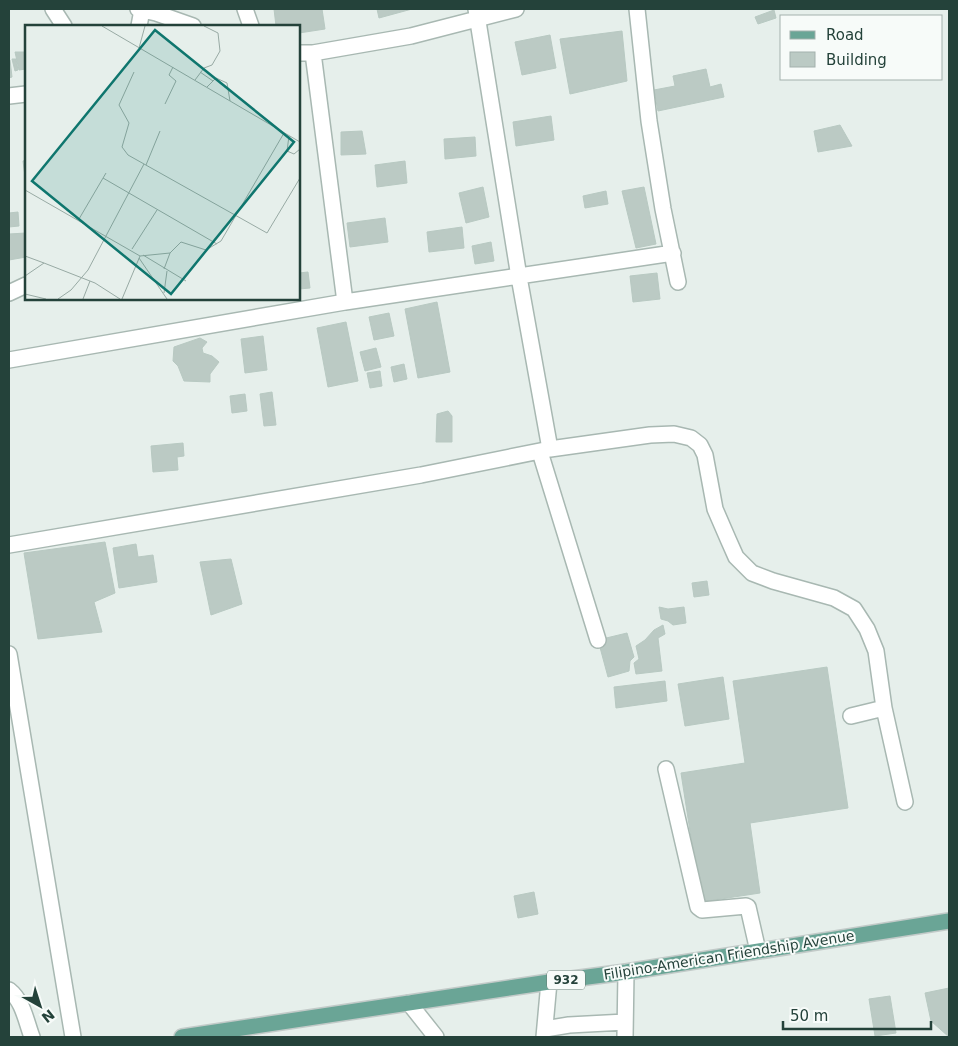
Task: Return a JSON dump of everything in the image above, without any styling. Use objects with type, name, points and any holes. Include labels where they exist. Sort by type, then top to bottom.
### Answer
[{"type":"main road","name":"Filipino-American Friendship Avenue","points":[[182,1037],[626,972],[949,921]]},
{"type":"street","points":[[53,9],[63,25]]},
{"type":"street","points":[[139,25],[140,9],[190,25]]},
{"type":"street","points":[[245,9],[251,25]]},
{"type":"street","points":[[345,302],[306,53],[412,36],[477,14],[516,9]]},
{"type":"street","points":[[637,9],[649,121],[663,210],[678,282]]},
{"type":"street","points":[[477,14],[545,451],[598,640]]},
{"type":"street","points":[[9,96],[25,94]]},
{"type":"street","points":[[9,360],[345,302],[673,253]]},
{"type":"street","points":[[9,293],[25,285]]},
{"type":"street","points":[[9,545],[421,475],[545,451],[650,435],[674,434],[691,438],[700,445],[705,455],[715,509],[736,557],[752,573],[773,581],[834,598],[854,609],[867,630],[876,651],[884,708],[905,802]]},
{"type":"street","points":[[9,654],[73,1037]]},
{"type":"street","points":[[851,716],[884,708]]},
{"type":"street","points":[[666,769],[698,907],[702,910],[748,907],[758,951]]},
{"type":"street","points":[[549,982],[545,1033],[569,1026],[625,1030],[626,972]]},
{"type":"street","points":[[9,990],[20,1003],[32,1037]]},
{"type":"street","points":[[409,1003],[436,1037]]},
{"type":"building","points":[[274,9],[322,9],[325,29],[300,33],[300,25],[276,25]]},
{"type":"building","points":[[377,9],[412,9],[379,18]]},
{"type":"building","points":[[774,10],[776,18],[758,24],[755,17]]},
{"type":"building","points":[[622,31],[627,81],[570,94],[560,39]]},
{"type":"building","points":[[550,35],[556,68],[522,75],[515,42]]},
{"type":"building","points":[[15,52],[24,52],[25,69],[19,70]]},
{"type":"building","points":[[12,59],[16,59],[18,70],[15,71]]},
{"type":"building","points":[[9,61],[12,77],[9,78]]},
{"type":"building","points":[[706,69],[710,87],[721,84],[724,97],[658,111],[654,90],[675,86],[673,76]]},
{"type":"building","points":[[551,116],[554,140],[516,146],[513,122]]},
{"type":"building","points":[[840,125],[852,146],[818,152],[814,131]]},
{"type":"building","points":[[362,131],[366,154],[341,155],[341,132]]},
{"type":"building","points":[[475,137],[476,156],[445,159],[444,139]]},
{"type":"building","points":[[25,160],[25,176],[23,161]]},
{"type":"building","points":[[405,161],[407,183],[377,187],[375,165]]},
{"type":"building","points":[[483,187],[489,217],[466,223],[459,193]]},
{"type":"building","points":[[644,187],[656,244],[636,248],[622,191]]},
{"type":"building","points":[[606,191],[608,204],[585,208],[583,196]]},
{"type":"building","points":[[18,212],[19,226],[9,227],[9,213]]},
{"type":"building","points":[[385,218],[388,242],[350,247],[347,223]]},
{"type":"building","points":[[462,227],[464,248],[429,252],[427,232]]},
{"type":"building","points":[[25,233],[25,257],[9,260],[9,234]]},
{"type":"building","points":[[491,242],[494,261],[475,264],[472,246]]},
{"type":"building","points":[[308,272],[310,288],[300,289],[300,273]]},
{"type":"building","points":[[657,273],[660,299],[633,302],[630,276]]},
{"type":"building","points":[[437,302],[450,372],[418,378],[405,309]]},
{"type":"building","points":[[389,313],[394,336],[374,340],[369,317]]},
{"type":"building","points":[[346,322],[358,381],[328,387],[317,328]]},
{"type":"building","points":[[263,336],[267,370],[245,373],[241,339]]},
{"type":"building","points":[[200,338],[207,342],[202,348],[203,353],[212,356],[219,362],[210,374],[210,382],[184,381],[178,366],[173,361],[174,347]]},
{"type":"building","points":[[376,348],[381,367],[365,371],[360,352]]},
{"type":"building","points":[[404,364],[407,379],[394,382],[391,367]]},
{"type":"building","points":[[380,371],[382,386],[370,388],[367,373]]},
{"type":"building","points":[[272,392],[276,425],[264,426],[260,394]]},
{"type":"building","points":[[245,394],[247,411],[232,413],[230,396]]},
{"type":"building","points":[[448,411],[452,416],[452,442],[436,442],[437,414]]},
{"type":"building","points":[[183,443],[184,456],[177,457],[178,470],[153,472],[151,446]]},
{"type":"building","points":[[105,542],[115,593],[94,602],[102,632],[38,639],[24,553]]},
{"type":"building","points":[[136,544],[138,557],[153,555],[157,582],[119,588],[113,548]]},
{"type":"building","points":[[231,559],[242,604],[211,615],[200,562]]},
{"type":"building","points":[[707,581],[709,595],[694,597],[692,583]]},
{"type":"building","points":[[659,607],[668,609],[684,607],[686,623],[673,625],[661,619]]},
{"type":"building","points":[[663,625],[665,634],[658,638],[662,671],[636,674],[634,663],[639,659],[636,646],[654,630]]},
{"type":"building","points":[[627,633],[634,657],[630,661],[629,671],[608,677],[598,640]]},
{"type":"building","points":[[827,667],[848,808],[750,823],[760,893],[701,902],[681,773],[745,763],[733,681]]},
{"type":"building","points":[[723,677],[729,719],[685,726],[678,684]]},
{"type":"building","points":[[665,681],[667,701],[616,708],[614,687]]},
{"type":"building","points":[[534,892],[538,914],[518,918],[514,896]]},
{"type":"building","points":[[949,988],[949,1037],[931,1021],[925,993]]},
{"type":"building","points":[[890,996],[896,1033],[875,1036],[869,999]]}]
